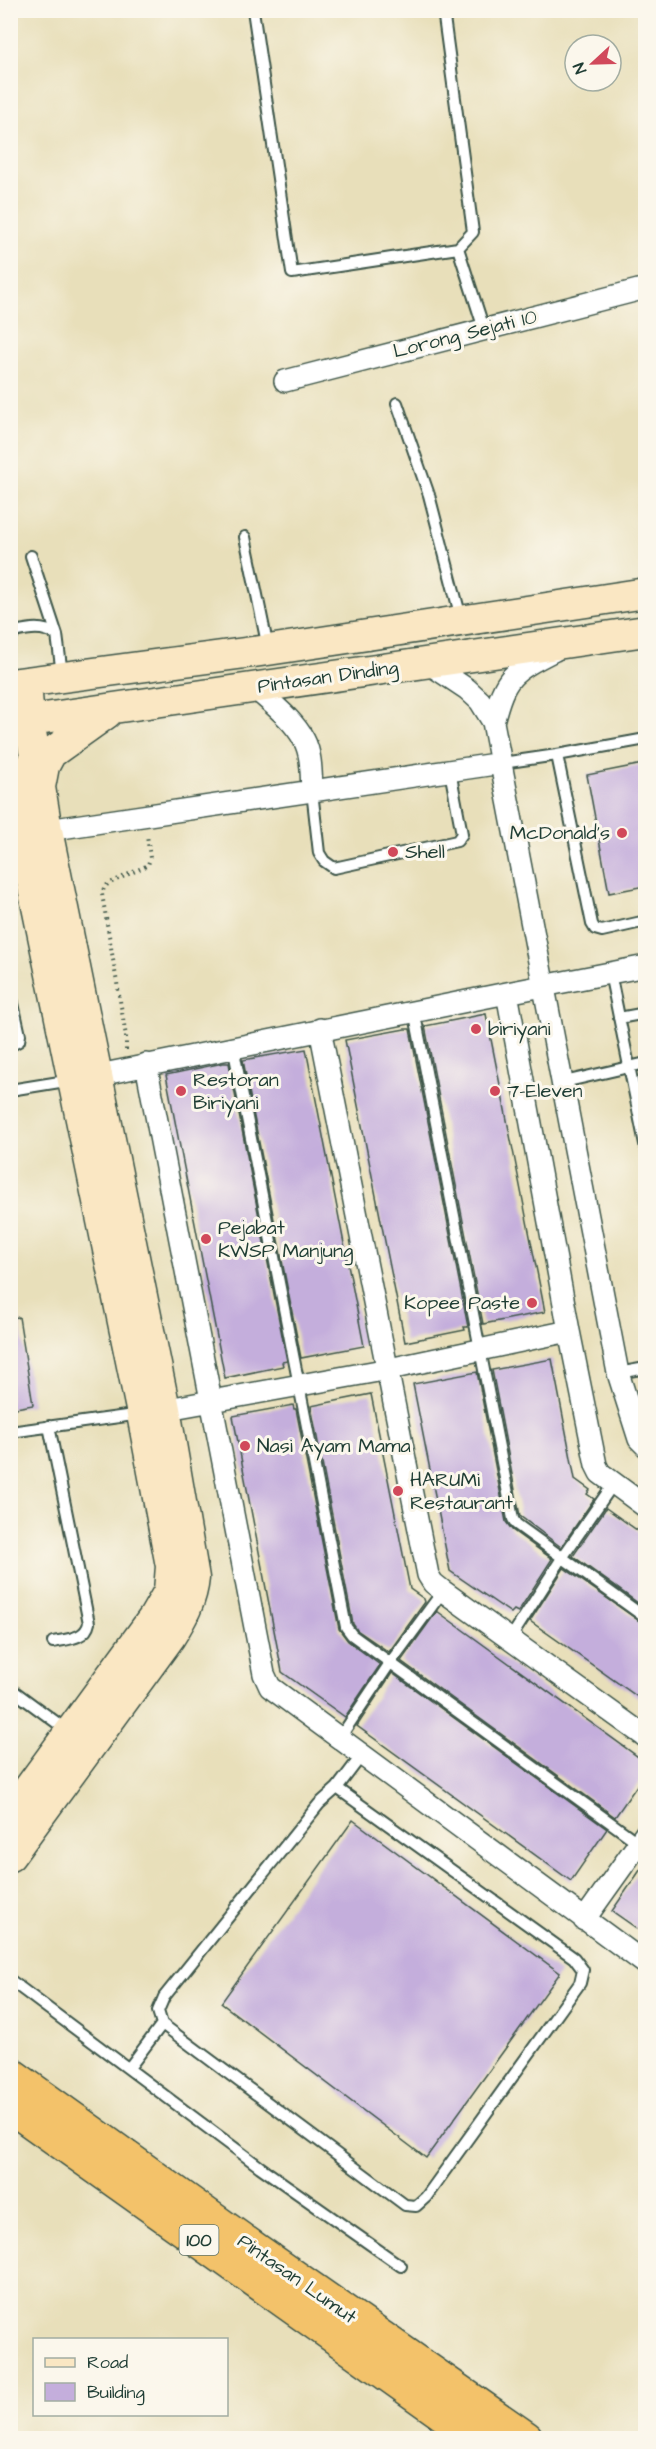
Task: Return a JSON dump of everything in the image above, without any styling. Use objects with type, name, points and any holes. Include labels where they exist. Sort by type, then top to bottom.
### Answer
[{"type":"highway","name":"Pintasan Lumut","points":[[10,2074],[526,2439]]},
{"type":"highway","name":"Pintasan Lumut","points":[[10,2106],[477,2439]]},
{"type":"main road","name":"Pintasan Dinding","points":[[18,683],[268,650],[645,594]]},
{"type":"main road","name":"Pintasan Dinding","points":[[20,722],[645,631]]},
{"type":"main road","points":[[10,1856],[169,1591],[171,1566],[111,1072],[19,786],[18,683]]},
{"type":"main road","points":[[19,786],[44,766],[51,753],[114,708]]},
{"type":"main road","points":[[10,1814],[79,1739]]},
{"type":"street","name":"Lorong Sejati 10","points":[[285,381],[645,288]]},
{"type":"street","points":[[494,722],[505,683],[520,668],[569,642]]},
{"type":"street","points":[[428,663],[467,689],[480,701],[494,722],[618,1373],[639,1439],[645,1446]]},
{"type":"street","points":[[255,688],[297,729],[304,741],[310,765],[312,791]]},
{"type":"street","points":[[34,832],[502,763]]},
{"type":"street","points":[[645,966],[414,1010],[111,1072],[212,1401],[264,1674],[270,1687],[645,1964]]},
{"type":"street","points":[[507,993],[596,1465],[600,1473],[645,1507]]},
{"type":"street","points":[[320,1029],[428,1575],[433,1583],[443,1591],[645,1737]]},
{"type":"street","points":[[153,1412],[389,1369],[569,1331]]},
{"type":"street","points":[[584,1920],[643,1841]]},
{"type":"lane","points":[[253,10],[292,273],[458,248],[473,232],[443,10]]},
{"type":"lane","points":[[458,248],[484,329]]},
{"type":"lane","points":[[397,403],[429,495],[462,621]]},
{"type":"lane","points":[[245,537],[268,650]]},
{"type":"lane","points":[[31,556],[57,635],[63,677]]},
{"type":"lane","points":[[10,633],[36,628],[48,629],[57,635]]},
{"type":"lane","points":[[502,763],[645,739]]},
{"type":"lane","points":[[557,755],[592,924],[595,929],[602,931],[645,921]]},
{"type":"lane","points":[[312,791],[319,853],[324,861],[334,868],[457,841],[462,834],[450,771]]},
{"type":"lane","points":[[610,973],[645,1149]]},
{"type":"lane","points":[[10,990],[20,1035],[19,1041],[10,1046]]},
{"type":"lane","points":[[414,1010],[513,1519],[516,1524],[645,1618]]},
{"type":"lane","points":[[619,1018],[645,1013]]},
{"type":"lane","points":[[233,1046],[346,1627],[352,1635],[390,1663],[643,1841]]},
{"type":"lane","points":[[564,1082],[645,1063]]},
{"type":"lane","points":[[10,1090],[111,1072]]},
{"type":"lane","points":[[618,1373],[645,1368]]},
{"type":"lane","points":[[10,1432],[153,1412]]},
{"type":"lane","points":[[49,1426],[89,1623],[88,1630],[82,1636],[53,1642]]},
{"type":"lane","points":[[510,1640],[562,1558],[614,1483]]},
{"type":"lane","points":[[339,1739],[390,1663],[443,1591]]},
{"type":"lane","points":[[12,1690],[79,1739]]},
{"type":"lane","points":[[337,1788],[574,1958],[583,1970],[580,1983],[426,2197],[416,2206],[405,2205],[162,2024],[158,2011],[164,1997],[319,1804],[337,1788],[362,1755]]},
{"type":"lane","points":[[10,1980],[260,2167],[401,2266]]},
{"type":"lane","points":[[129,2068],[162,2024]]},
{"type":"path","points":[[111,1072],[126,1036],[102,894],[108,884],[148,865],[150,858],[145,816]]},
{"type":"building","name":"McDonald's","points":[[643,764],[645,886],[609,893],[587,775]]},
{"type":"building","points":[[486,1014],[545,1312],[483,1324],[425,1026]]},
{"type":"building","points":[[410,1029],[468,1327],[464,1327],[465,1330],[405,1342],[345,1040]]},
{"type":"building","points":[[306,1049],[364,1346],[301,1358],[243,1060]]},
{"type":"building","points":[[229,1063],[287,1361],[282,1362],[283,1366],[225,1378],[166,1075]]},
{"type":"building","points":[[19,1317],[33,1405],[10,1409],[10,1318]]},
{"type":"building","points":[[552,1359],[575,1479],[590,1490],[587,1494],[594,1499],[561,1547],[520,1516],[492,1370]]},
{"type":"building","points":[[477,1372],[506,1522],[512,1530],[552,1559],[518,1612],[514,1610],[511,1613],[450,1571],[413,1384]]},
{"type":"building","points":[[371,1394],[410,1589],[425,1602],[389,1652],[357,1630],[353,1624],[311,1406]]},
{"type":"building","points":[[293,1405],[296,1409],[339,1629],[348,1641],[380,1665],[345,1717],[282,1672],[233,1416]]},
{"type":"building","points":[[606,1508],[645,1536],[645,1608],[573,1556]]},
{"type":"building","points":[[564,1568],[645,1625],[645,1702],[530,1621]]},
{"type":"building","points":[[437,1611],[645,1762],[645,1774],[615,1817],[401,1661]]},
{"type":"building","points":[[392,1673],[607,1829],[571,1881],[357,1726]]},
{"type":"building","points":[[353,1820],[560,1973],[426,2158],[221,2003]]},
{"type":"building","points":[[645,1863],[645,1934],[612,1911]]},
{"type":"place","name":"McDonald's","points":[[622,833]]},
{"type":"place","name":"Shell","points":[[393,852]]},
{"type":"place","name":"biriyani","points":[[476,1029]]},
{"type":"place","name":"Restoran Biriyani","points":[[181,1091]]},
{"type":"place","name":"7-Eleven","points":[[495,1091]]},
{"type":"place","name":"Pejabat KWSP Manjung","points":[[206,1239]]},
{"type":"place","name":"Kopee Paste","points":[[532,1303]]},
{"type":"place","name":"Nasi Ayam Mama","points":[[245,1446]]},
{"type":"place","name":"HARUMi Restaurant","points":[[398,1491]]}]
